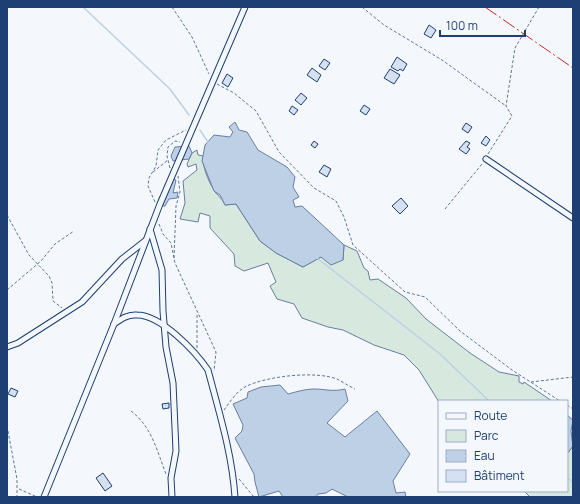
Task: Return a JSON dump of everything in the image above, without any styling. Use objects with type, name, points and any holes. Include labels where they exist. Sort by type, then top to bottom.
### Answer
[{"type":"street","points":[[44,497],[114,324],[171,177],[212,81],[246,7]]},
{"type":"street","points":[[486,159],[573,218]]},
{"type":"street","points":[[150,229],[162,270],[165,326],[173,383],[176,459],[172,478],[172,497]]},
{"type":"street","points":[[7,347],[18,343],[68,312],[87,298],[122,259],[146,241]]},
{"type":"street","points":[[114,324],[128,316],[135,314],[148,317],[165,326],[198,358],[208,370],[234,470],[235,497]]},
{"type":"path","points":[[172,7],[198,48],[212,81],[234,93],[256,111],[279,152],[314,188],[336,201],[344,217],[353,245],[405,292],[425,297],[460,331],[530,382],[558,400]]},
{"type":"path","points":[[362,7],[384,24],[442,60],[506,106],[512,116],[486,159],[445,209]]},
{"type":"path","points":[[506,106],[515,48],[539,7]]},
{"type":"path","points":[[192,129],[181,132],[166,140],[158,150],[156,166],[149,178],[148,186],[157,211],[162,234],[170,243],[174,261],[216,352],[216,362],[211,381]]},
{"type":"path","points":[[171,177],[168,160],[168,147],[175,142],[186,142]]},
{"type":"path","points":[[152,173],[168,160]]},
{"type":"path","points":[[174,261],[176,206],[180,188],[176,166]]},
{"type":"path","points":[[7,215],[36,264],[49,276],[52,283],[53,301],[68,312]]},
{"type":"path","points":[[7,290],[36,264],[55,244],[74,231]]},
{"type":"path","points":[[197,313],[198,358]]},
{"type":"path","points":[[220,418],[234,398],[245,387],[279,377],[322,376],[338,379],[355,389]]},
{"type":"path","points":[[530,382],[573,377]]},
{"type":"path","points":[[131,411],[147,429],[160,454],[166,474]]},
{"type":"path","points":[[7,426],[18,489],[16,497]]},
{"type":"path","points":[[234,470],[244,487],[254,497]]},
{"type":"path","points":[[18,489],[36,497]]},
{"type":"green space","points":[[197,150],[198,155],[203,156],[204,168],[210,182],[215,192],[225,205],[236,204],[260,241],[276,253],[303,267],[321,257],[343,260],[344,245],[357,251],[364,268],[368,271],[370,280],[378,279],[406,298],[426,319],[470,353],[499,372],[519,376],[519,382],[523,384],[524,382],[551,400],[438,400],[419,370],[404,355],[374,345],[343,330],[328,327],[302,318],[294,304],[277,299],[270,286],[276,282],[268,263],[244,271],[235,266],[234,254],[210,228],[210,216],[200,213],[198,222],[180,219],[185,203],[183,181],[197,170],[196,164],[188,167],[187,164],[192,153]]},
{"type":"green space","points":[[573,446],[573,497],[530,497],[525,492],[568,492],[568,453]]},
{"type":"water","points":[[235,122],[239,130],[247,132],[258,150],[287,167],[295,177],[293,187],[299,197],[293,200],[295,207],[302,206],[344,245],[343,260],[331,265],[321,257],[303,267],[276,253],[260,241],[236,204],[225,205],[220,195],[214,191],[202,161],[205,145],[214,135],[230,137],[233,132],[229,127]]},
{"type":"water","points":[[189,146],[192,153],[189,159],[173,161],[171,156],[175,147]]},
{"type":"water","points":[[173,179],[176,180],[173,193],[178,192],[177,198],[169,199],[165,206],[161,206],[159,198]]},
{"type":"water","points":[[280,385],[288,394],[310,389],[345,389],[348,401],[327,423],[345,437],[377,411],[410,454],[393,481],[396,493],[405,492],[406,497],[348,497],[332,489],[326,493],[318,494],[316,497],[283,497],[279,491],[259,497],[254,474],[235,438],[242,431],[243,425],[233,404],[247,398],[248,392],[261,387]]},
{"type":"water","points":[[568,416],[573,420],[571,431],[573,446],[568,453]]},
{"type":"building","points":[[429,25],[436,30],[431,38],[424,34]]},
{"type":"building","points":[[397,57],[407,64],[403,71],[400,69],[398,71],[391,67]]},
{"type":"building","points":[[324,59],[330,63],[325,70],[319,66]]},
{"type":"building","points":[[312,68],[321,75],[317,82],[307,75]]},
{"type":"building","points":[[390,69],[400,75],[394,84],[384,78]]},
{"type":"building","points":[[227,74],[233,78],[228,87],[222,83]]},
{"type":"building","points":[[301,93],[307,98],[301,105],[295,100]]},
{"type":"building","points":[[364,105],[370,109],[366,115],[360,111]]},
{"type":"building","points":[[292,106],[298,110],[294,115],[289,111]]},
{"type":"building","points":[[466,123],[472,127],[468,133],[462,129]]},
{"type":"building","points":[[486,136],[490,140],[486,146],[481,143]]},
{"type":"building","points":[[314,141],[318,144],[315,148],[311,145]]},
{"type":"building","points":[[466,141],[470,143],[467,147],[470,149],[466,154],[459,149]]},
{"type":"building","points":[[324,165],[331,169],[327,177],[319,172]]},
{"type":"building","points":[[401,198],[408,206],[400,214],[392,206]]},
{"type":"building","points":[[11,388],[18,391],[15,397],[8,394]]},
{"type":"building","points":[[169,403],[169,408],[163,409],[162,404]]},
{"type":"building","points":[[103,473],[112,486],[105,491],[96,478]]},
{"type":"waterway","points":[[83,7],[170,89],[189,115]]},
{"type":"waterway","points":[[200,130],[208,142]]},
{"type":"waterway","points":[[317,258],[440,354],[488,400]]},
{"type":"waterway","points":[[568,478],[573,483]]},
{"type":"power","points":[[485,7],[573,68]]}]
